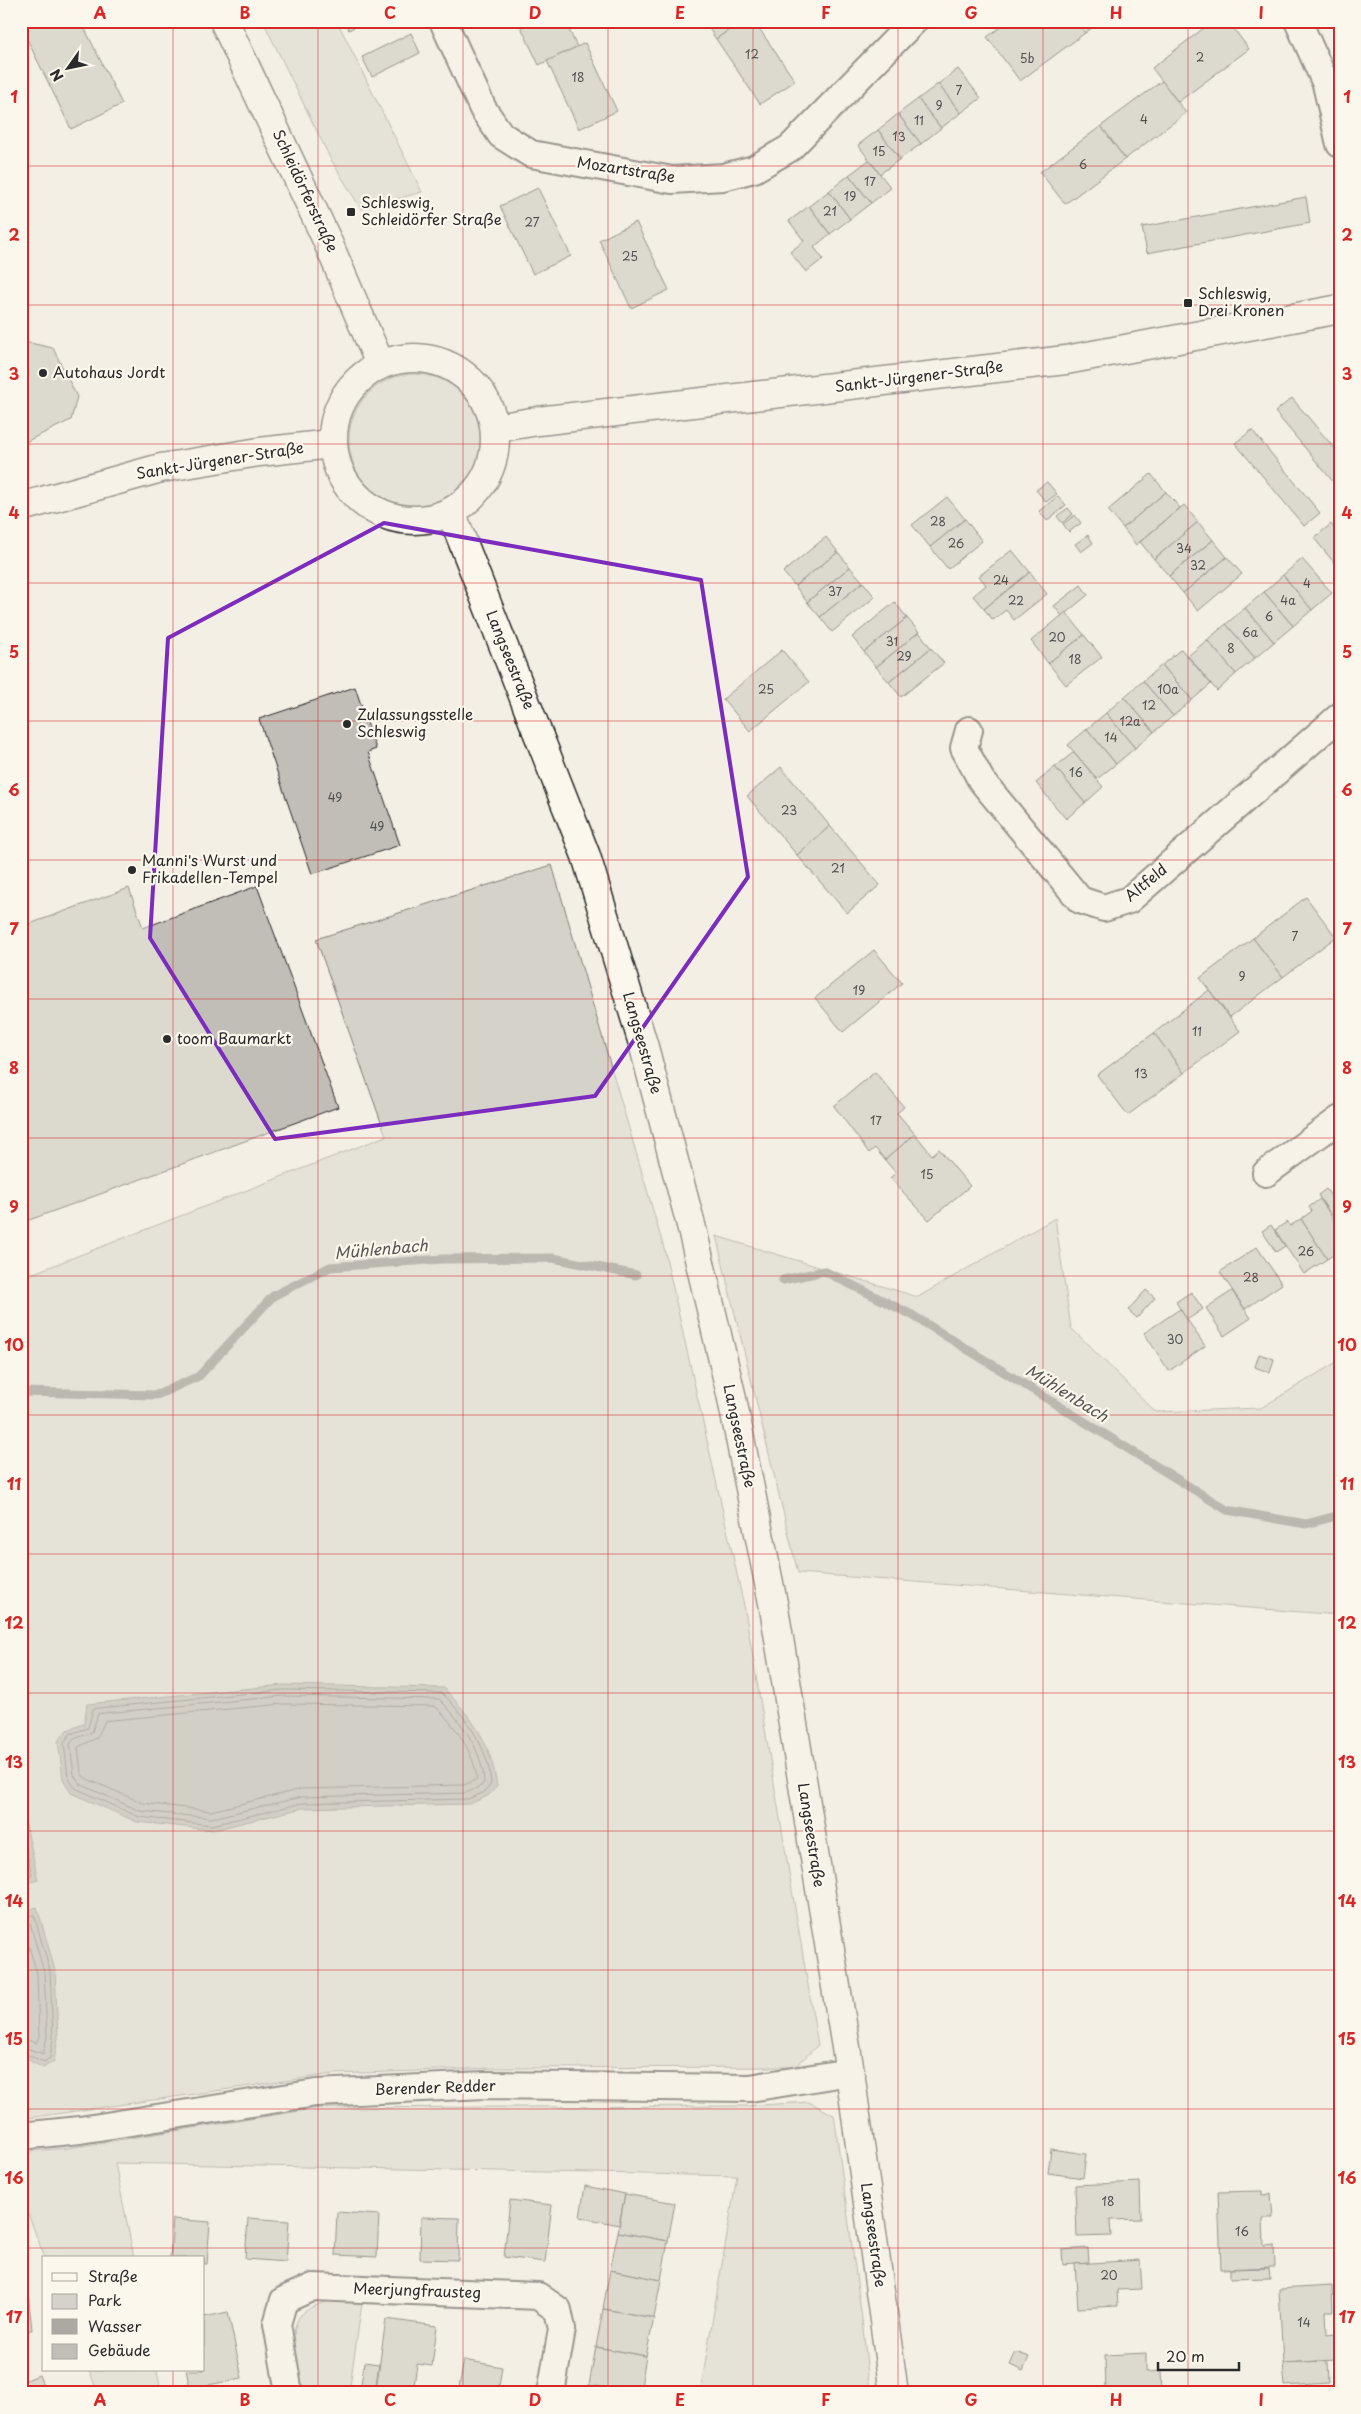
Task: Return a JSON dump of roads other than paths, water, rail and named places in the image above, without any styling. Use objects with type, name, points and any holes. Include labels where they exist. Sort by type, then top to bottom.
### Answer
[{"type":"street","name":"Schleidörferstraße","points":[[224,21],[326,238],[380,364]]},
{"type":"street","name":"Mozartstraße","points":[[442,21],[483,109],[501,135],[530,154],[672,180],[722,177],[754,169],[790,148],[914,21]]},
{"type":"street","points":[[1298,21],[1326,84],[1340,144]]},
{"type":"street","name":"Sankt-Jürgener-Straße","points":[[495,428],[538,420],[1066,360],[1340,309]]},
{"type":"street","points":[[404,357],[429,358],[452,367],[472,382],[487,402],[495,428],[495,452],[487,476],[472,497],[451,512],[425,520],[398,520],[373,510],[352,493],[338,470],[332,444],[334,419],[344,396],[359,378],[380,364],[404,357]]},
{"type":"street","name":"Sankt-Jürgener-Straße","points":[[21,507],[160,468],[260,452],[332,444]]},
{"type":"street","name":"Langseestraße","points":[[451,512],[586,856],[644,1047],[692,1229],[730,1394],[774,1608],[850,2072],[894,2393]]},
{"type":"street","name":"Altfeld","points":[[969,730],[964,748],[981,780],[1080,900],[1104,908],[1129,900],[1340,716]]},
{"type":"street","points":[[1266,1173],[1340,1119]]},
{"type":"street","name":"Berender Redder","points":[[21,2136],[80,2130],[316,2093],[485,2085],[750,2088],[850,2072]]},
{"type":"street","name":"Meerjungfrausteg","points":[[289,2393],[277,2324],[284,2300],[313,2287],[538,2296],[558,2310],[562,2328],[550,2393]]},
{"type":"water","points":[[283,1685],[444,1688],[472,1721],[485,1743],[497,1786],[488,1796],[469,1804],[303,1808],[213,1830],[137,1822],[71,1793],[63,1779],[58,1741],[67,1730],[84,1724],[87,1704]]},
{"type":"water","points":[[21,1802],[38,1880],[21,1885]]},
{"type":"water","points":[[37,1907],[55,1970],[58,2038],[54,2061],[43,2068],[21,2056],[21,1912]]},
{"type":"waterway","name":"Mühlenbach","points":[[21,1392],[157,1395],[199,1376],[273,1296],[330,1267],[443,1259],[553,1258],[636,1275]]},
{"type":"waterway","name":"Mühlenbach","points":[[783,1280],[824,1271],[912,1315],[1227,1510],[1306,1524],[1340,1515]]},
{"type":"place","name":"Schleswig, Schleidörfer Straße","points":[[351,212]]},
{"type":"place","name":"Schleswig, Drei Kronen","points":[[1188,303]]},
{"type":"place","name":"Autohaus Jordt","points":[[43,373]]},
{"type":"place","name":"Zulassungsstelle Schleswig","points":[[347,724]]},
{"type":"place","name":"Manni's Wurst und Frikadellen-Tempel","points":[[132,870]]},
{"type":"place","name":"toom Baumarkt","points":[[167,1039]]}]
